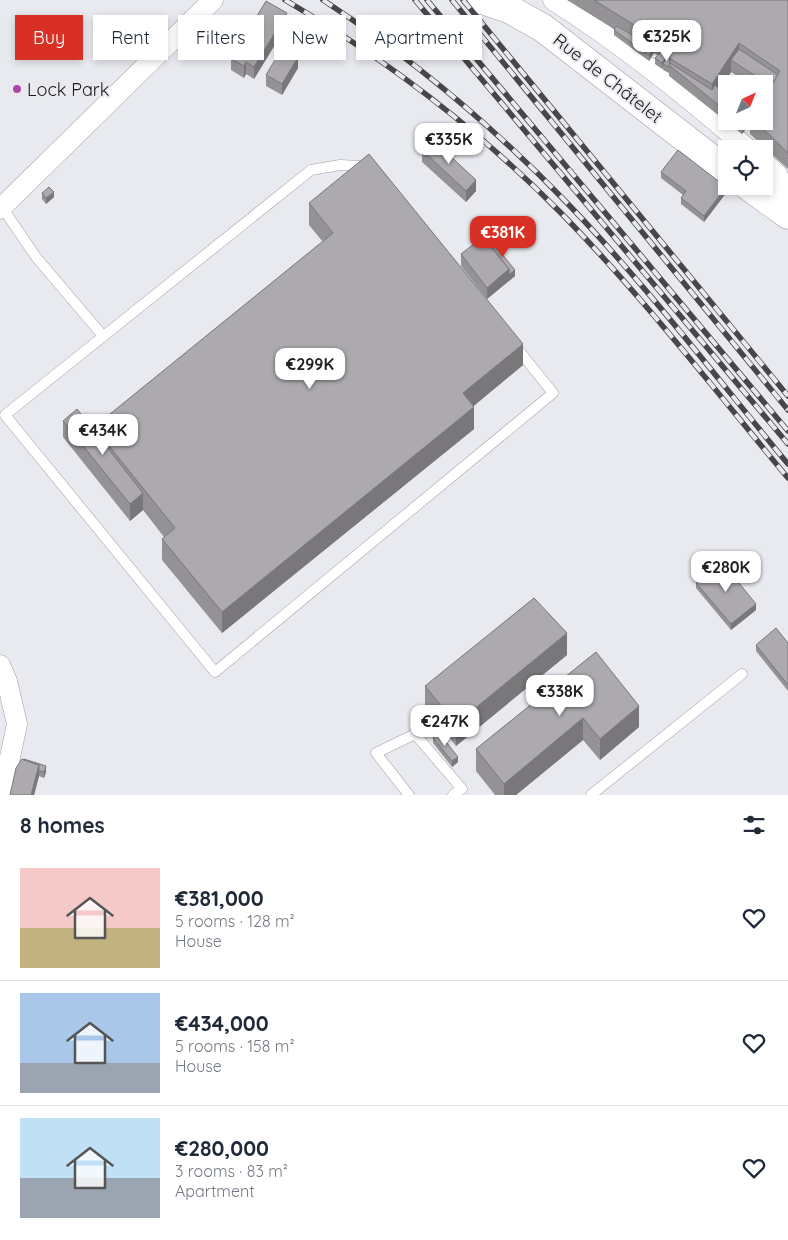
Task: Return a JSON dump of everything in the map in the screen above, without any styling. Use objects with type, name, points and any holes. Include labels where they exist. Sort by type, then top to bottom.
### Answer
[{"type":"main road","name":"Rue de Châtelet","points":[[482,0],[509,9],[543,28],[718,164]]},
{"type":"main road","points":[[760,195],[788,215]]},
{"type":"street","points":[[1,208],[213,0]]},
{"type":"street","points":[[553,0],[591,24],[694,102],[738,140]]},
{"type":"street","points":[[773,170],[778,174],[788,200]]},
{"type":"street","points":[[0,665],[7,681],[17,724],[2,795]]},
{"type":"lane","points":[[340,165],[360,166],[376,173],[394,194],[553,393],[215,672],[5,415],[103,336],[311,170],[340,165]]},
{"type":"lane","points":[[1,208],[36,257],[103,336]]},
{"type":"lane","points":[[592,795],[742,674]]},
{"type":"lane","points":[[409,795],[376,753],[415,734],[462,789],[454,795]]},
{"type":"building","points":[[594,0],[788,0],[788,153],[764,130],[773,130],[773,82],[780,71],[739,43],[712,84],[669,58],[673,49]]},
{"type":"building","points":[[266,1],[287,13],[286,15],[274,15],[274,34],[264,51],[264,15],[258,15]]},
{"type":"building","points":[[617,26],[654,48],[649,55],[614,30]]},
{"type":"building","points":[[739,49],[778,75],[773,83],[773,75],[754,75],[731,60]]},
{"type":"building","points":[[661,52],[667,56],[662,63],[655,58]]},
{"type":"building","points":[[668,56],[670,57],[669,67],[663,64]]},
{"type":"building","points":[[233,60],[258,60],[254,67],[246,62],[244,66]]},
{"type":"building","points":[[275,60],[296,60],[282,84],[266,75]]},
{"type":"building","points":[[670,63],[712,90],[715,85],[718,88],[718,105],[669,65]]},
{"type":"building","points":[[432,139],[476,180],[466,191],[422,150]]},
{"type":"building","points":[[678,150],[718,181],[718,195],[720,195],[704,216],[681,198],[686,191],[661,172]]},
{"type":"building","points":[[369,154],[523,344],[463,393],[474,407],[222,612],[162,539],[175,528],[94,427],[333,233],[309,203]]},
{"type":"building","points":[[49,187],[54,192],[46,198],[42,193]]},
{"type":"building","points":[[512,219],[525,231],[514,242],[501,230]]},
{"type":"building","points":[[483,237],[509,269],[487,288],[461,254]]},
{"type":"building","points":[[492,242],[515,270],[509,275],[509,269],[489,244]]},
{"type":"building","points":[[77,409],[143,493],[130,504],[63,421]]},
{"type":"building","points":[[722,562],[756,604],[731,624],[696,583]]},
{"type":"building","points":[[534,598],[567,633],[456,724],[425,686]]},
{"type":"building","points":[[776,628],[788,643],[788,685],[756,645]]},
{"type":"building","points":[[596,652],[639,706],[600,739],[583,718],[504,784],[476,749]]},
{"type":"building","points":[[439,733],[458,757],[452,761],[433,738]]},
{"type":"building","points":[[22,759],[39,765],[31,795],[10,795],[16,768]]},
{"type":"building","points":[[24,759],[46,766],[44,772],[39,771],[39,765]]},
{"type":"railway","points":[[285,0],[359,47],[431,98],[531,183],[621,278],[788,478]]},
{"type":"railway","points":[[323,0],[389,46],[452,95],[541,176],[626,267],[788,464]]},
{"type":"railway","points":[[415,0],[788,444]]},
{"type":"railway","points":[[427,0],[788,431]]},
{"type":"railway","points":[[452,0],[788,410]]},
{"type":"railway","points":[[463,0],[788,396]]},
{"type":"place","name":"Lock Park","points":[[17,89]]}]
